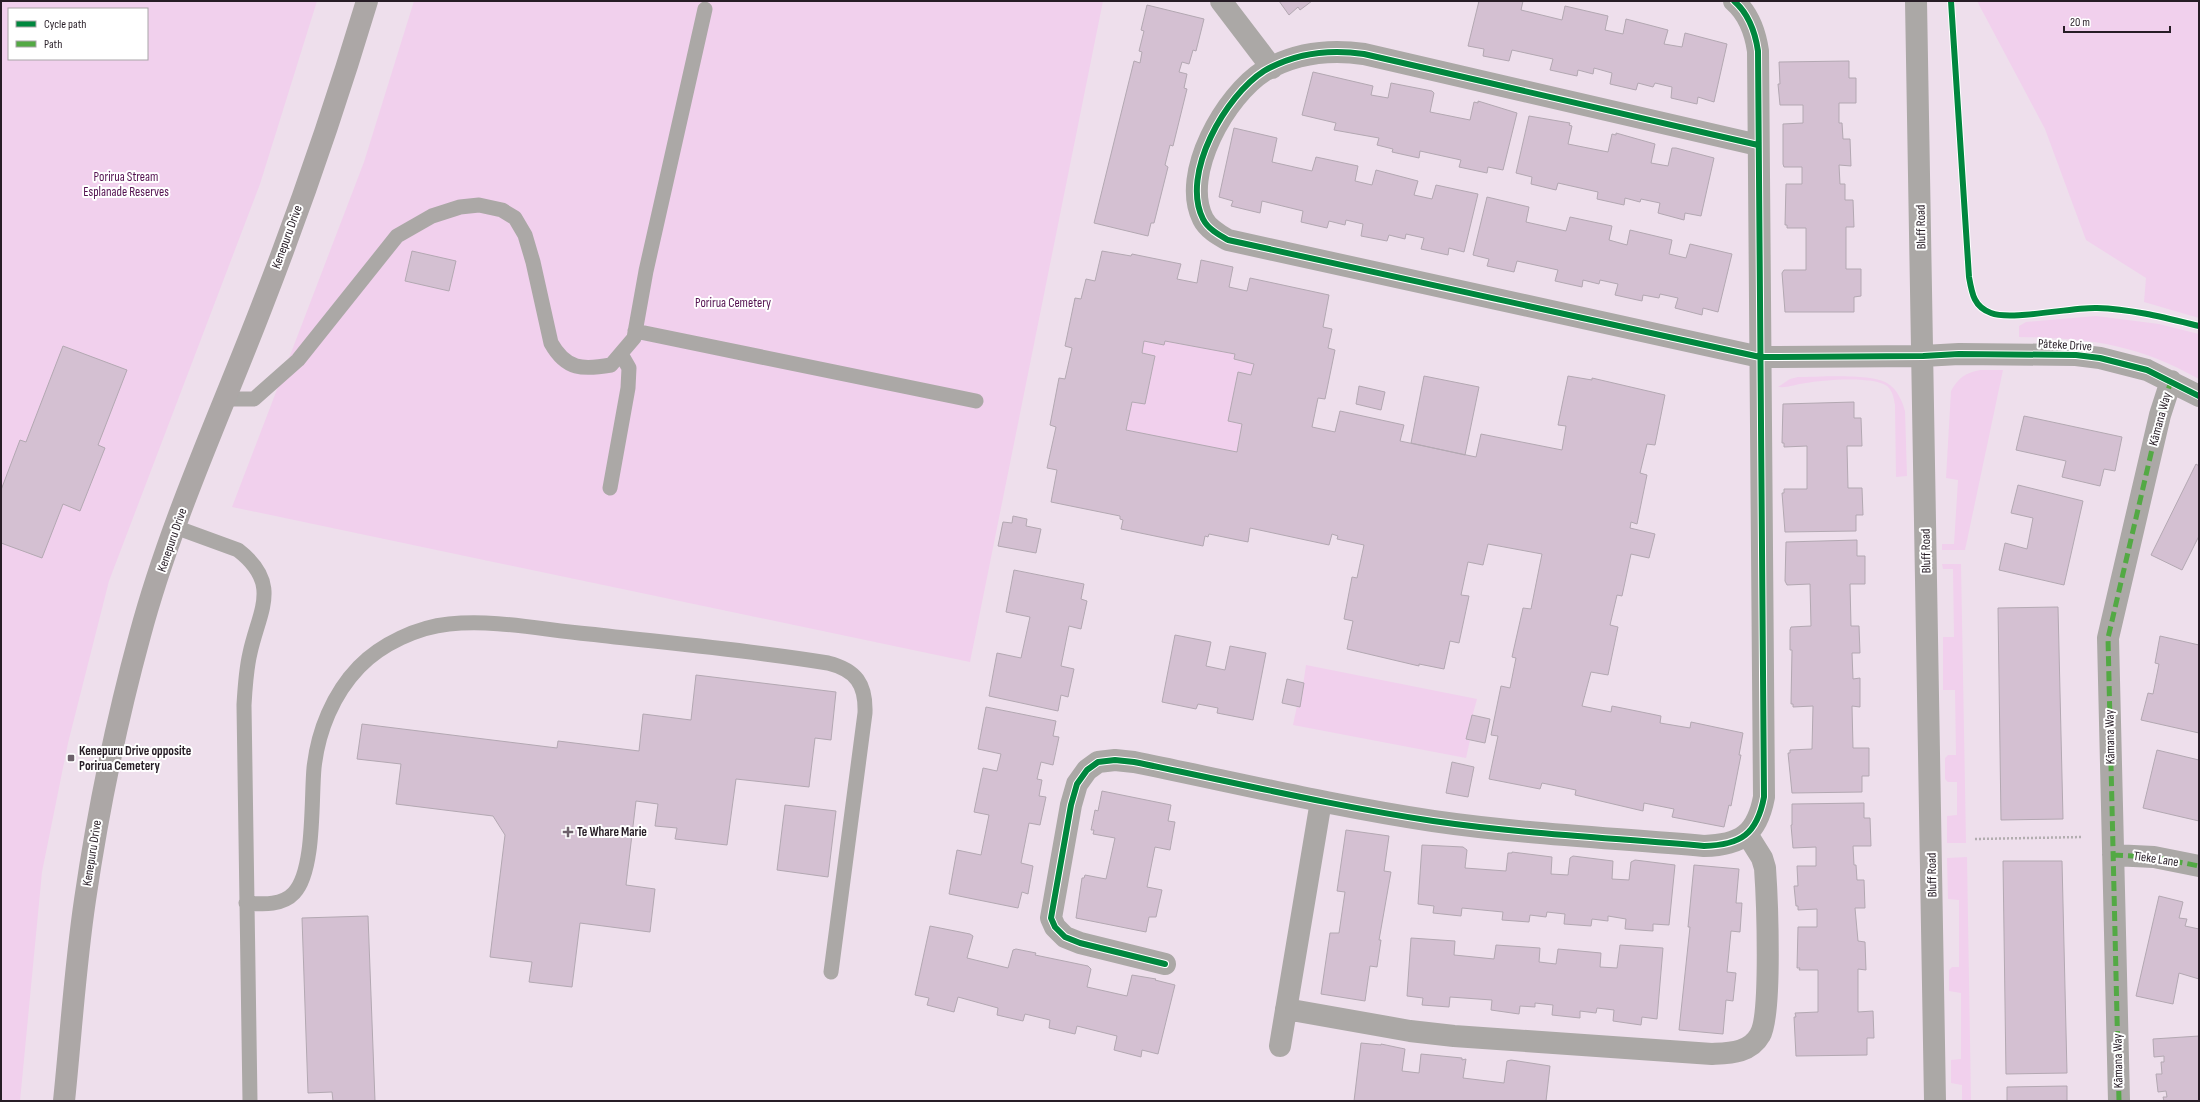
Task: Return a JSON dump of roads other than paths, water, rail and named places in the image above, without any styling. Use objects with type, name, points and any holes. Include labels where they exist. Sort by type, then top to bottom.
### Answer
[{"type":"main road","name":"Kenepuru Drive","points":[[64,1101],[85,904],[99,808],[114,738],[140,633],[175,527],[264,303],[334,107],[368,1]]},
{"type":"street","points":[[1221,1],[1272,68]]},
{"type":"street","points":[[1164,964],[1080,943],[1064,937],[1055,927],[1051,918],[1071,805],[1077,784],[1087,770],[1098,762],[1115,760],[1134,762],[1321,801],[1466,825],[1704,846],[1721,846],[1738,841],[1747,834],[1756,822],[1764,797],[1758,51],[1755,36],[1743,10],[1734,1]]},
{"type":"street","name":"Bluff Road","points":[[1916,1],[1935,1101]]},
{"type":"street","name":"Pāteke Drive","points":[[1758,145],[1364,54],[1339,52],[1316,53],[1280,63],[1250,82],[1241,91],[1222,117],[1209,142],[1200,166],[1197,184],[1198,201],[1203,219],[1213,231],[1228,240],[1265,250],[1760,358],[1923,356],[1959,354],[2076,355],[2127,364],[2171,381],[2199,396]]},
{"type":"street","name":"Kāmana Way","points":[[2119,1101],[2108,638],[2160,415],[2171,381]]},
{"type":"street","points":[[1280,1046],[1321,801]]},
{"type":"street","points":[[1286,1009],[1410,1031],[1454,1036],[1712,1054],[1742,1050],[1752,1045],[1761,1034],[1766,1007],[1767,983],[1765,868],[1762,858],[1747,834]]},
{"type":"street","name":"Tīeke Lane","points":[[2113,846],[2154,857],[2199,866]]},
{"type":"lane","points":[[225,399],[254,399],[298,360],[397,236],[432,216],[460,206],[479,205],[502,210],[515,218],[525,235],[551,343],[558,355],[572,364],[589,369],[611,365],[634,338],[646,271],[705,9]]},
{"type":"lane","points":[[635,331],[976,401]]},
{"type":"lane","points":[[610,488],[628,388],[629,368],[621,354]]},
{"type":"lane","points":[[175,527],[238,550],[246,557],[258,572],[264,585],[265,596],[250,654],[244,705],[250,1101]]},
{"type":"lane","points":[[246,903],[279,902],[293,895],[300,887],[306,872],[308,857],[314,766],[319,740],[329,712],[343,687],[360,667],[376,653],[397,640],[434,626],[448,624],[491,624],[626,639],[828,663],[840,666],[859,681],[864,690],[865,712],[831,972]]},
{"type":"place","name":"Kenepuru Drive opposite Porirua Cemetery","points":[[71,758]]},
{"type":"place","name":"Te Whare Marie","points":[[568,832]]},
{"type":"park label","name":"Porirua Stream Esplanade Reserves","points":[[126,184]]},
{"type":"park label","name":"Porirua Cemetery","points":[[733,303]]}]
